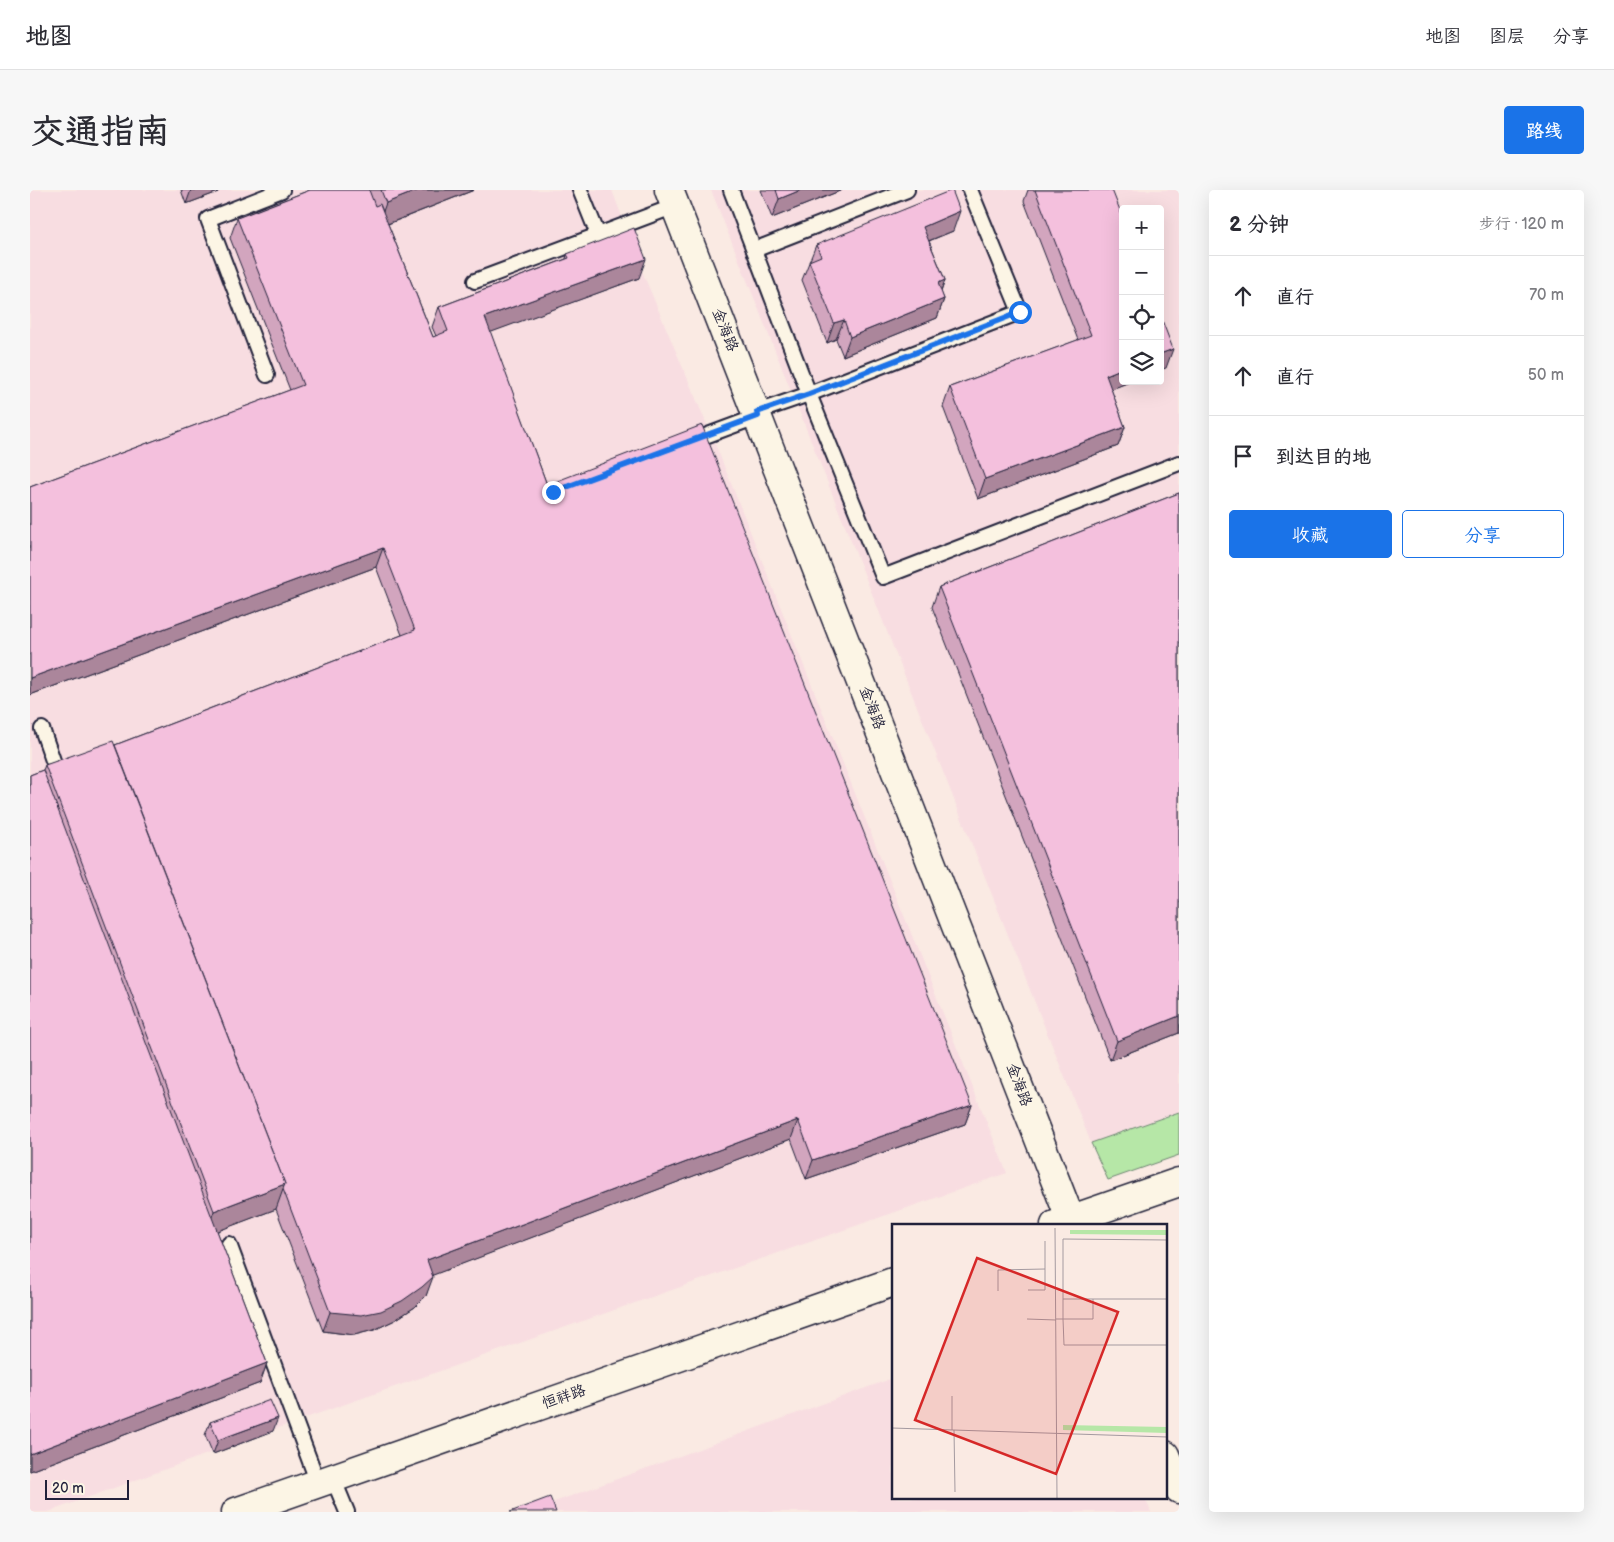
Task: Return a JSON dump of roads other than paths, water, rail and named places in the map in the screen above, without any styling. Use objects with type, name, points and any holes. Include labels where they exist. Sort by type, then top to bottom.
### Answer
[{"type":"street","name":"金海路","points":[[672,198],[758,414],[1066,1224]]},
{"type":"street","points":[[1066,1224],[1179,1182]]},
{"type":"street","name":"恒祥路","points":[[236,1512],[892,1282]]},
{"type":"street","points":[[1166,1457],[1179,1489]]},
{"type":"lane","points":[[266,375],[208,219],[282,190]]},
{"type":"lane","points":[[580,190],[598,235]]},
{"type":"lane","points":[[731,190],[809,394],[883,577],[1179,463]]},
{"type":"lane","points":[[754,250],[908,190]]},
{"type":"lane","points":[[674,447],[1020,312],[970,190]]},
{"type":"lane","points":[[475,281],[598,235],[672,198]]},
{"type":"lane","points":[[42,729],[56,769]]},
{"type":"lane","points":[[229,1244],[325,1481],[346,1512]]}]
